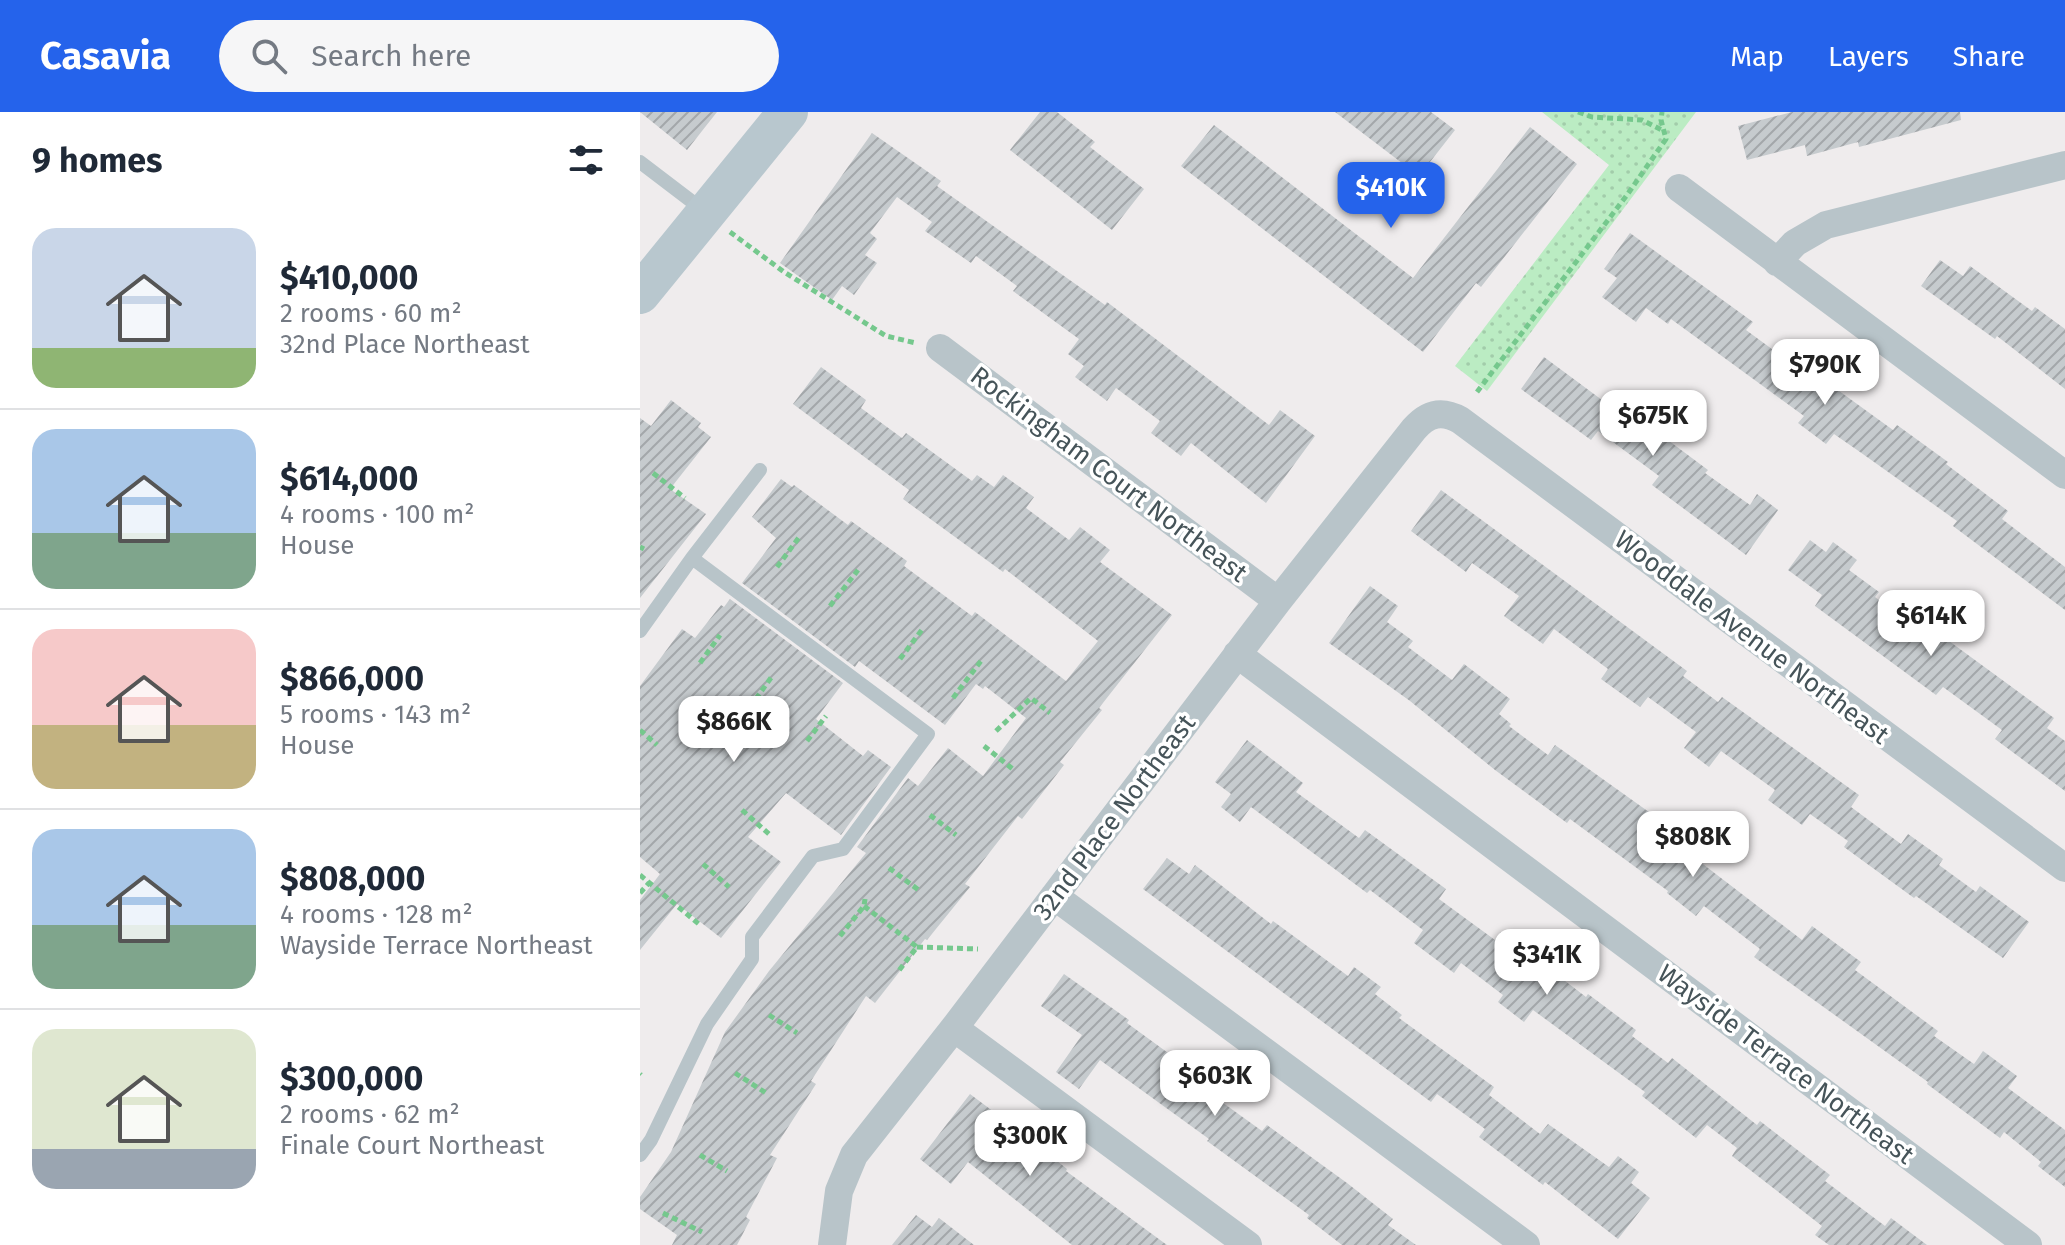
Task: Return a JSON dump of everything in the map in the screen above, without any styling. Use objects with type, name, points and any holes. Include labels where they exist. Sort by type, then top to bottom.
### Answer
[{"type":"main road","points":[[640,294],[719,223],[786,112]]},
{"type":"street","points":[[1777,262],[1795,243],[1826,225],[2065,165]]},
{"type":"street","points":[[1679,188],[2065,475]]},
{"type":"street","name":"Rockingham Court Northeast","points":[[940,348],[1278,601]]},
{"type":"street","name":"32nd Place Northeast","points":[[831,1244],[839,1191],[854,1155],[1278,601],[1422,419],[1436,413]]},
{"type":"street","name":"Wooddale Avenue Northeast","points":[[1436,413],[1450,414],[1460,420],[2065,868]]},
{"type":"street","name":"Wayside Terrace Northeast","points":[[1237,654],[2028,1245]]},
{"type":"street","points":[[1054,896],[1526,1245]]},
{"type":"street","points":[[954,1028],[1248,1245]]},
{"type":"lane","points":[[640,162],[719,223]]},
{"type":"lane","points":[[640,631],[760,470]]},
{"type":"lane","points":[[640,1155],[651,1140],[707,1024],[752,959],[752,937],[813,856],[843,849],[928,734],[692,558]]},
{"type":"path","points":[[1578,112],[1592,117],[1642,120],[1663,131]]},
{"type":"path","points":[[1477,392],[1666,139],[1662,112]]},
{"type":"path","points":[[719,223],[754,251],[886,336],[940,348]]},
{"type":"path","points":[[653,473],[685,498]]},
{"type":"path","points":[[777,567],[800,536]]},
{"type":"path","points":[[830,606],[858,570]]},
{"type":"path","points":[[900,659],[924,627]]},
{"type":"path","points":[[700,663],[720,635]]},
{"type":"path","points":[[953,698],[981,661]]},
{"type":"path","points":[[750,707],[773,675]]},
{"type":"path","points":[[996,731],[1031,698],[1050,713]]},
{"type":"path","points":[[807,741],[826,716]]},
{"type":"path","points":[[640,730],[657,745]]},
{"type":"path","points":[[984,746],[1014,770]]},
{"type":"path","points":[[742,810],[770,835]]},
{"type":"path","points":[[930,815],[956,835]]},
{"type":"path","points":[[703,864],[729,887]]},
{"type":"path","points":[[889,868],[920,891]]},
{"type":"path","points":[[640,875],[700,925]]},
{"type":"path","points":[[640,893],[649,883]]},
{"type":"path","points":[[840,936],[864,903],[917,947],[978,949]]},
{"type":"path","points":[[897,973],[917,947]]},
{"type":"path","points":[[769,1015],[797,1033]]},
{"type":"path","points":[[735,1073],[766,1093]]},
{"type":"path","points":[[700,1155],[727,1171]]},
{"type":"path","points":[[663,1213],[702,1232]]},
{"type":"green space","points":[[1542,112],[1696,112],[1487,391],[1455,366],[1609,165]]},
{"type":"building","points":[[640,112],[717,112],[687,150]]},
{"type":"building","points":[[1040,112],[1057,112],[1095,142],[1090,147],[1144,189],[1112,230],[1010,150]]},
{"type":"building","points":[[1335,112],[1431,112],[1455,130],[1419,176]]},
{"type":"building","points":[[1792,112],[1960,112],[1961,120],[1859,147],[1858,142],[1807,156],[1805,145],[1747,160],[1738,126]]},
{"type":"building","points":[[1214,125],[1413,278],[1530,127],[1577,164],[1481,287],[1476,283],[1423,352],[1181,166]]},
{"type":"building","points":[[872,133],[941,181],[937,186],[1105,305],[1107,302],[1269,425],[1280,410],[1315,436],[1266,503],[1191,443],[1181,456],[1151,433],[1160,421],[1116,388],[1107,401],[1075,377],[1084,366],[1068,354],[1079,339],[1013,291],[1017,286],[976,256],[971,263],[925,231],[932,222],[897,197],[870,233],[877,239],[865,255],[877,263],[854,295],[842,286],[832,300],[780,263]]},
{"type":"building","points":[[1630,233],[1753,322],[1746,330],[1802,371],[1806,367],[1893,430],[1897,425],[2008,511],[2002,519],[2065,567],[2065,610],[1953,526],[1957,521],[1860,452],[1834,434],[1826,444],[1798,423],[1804,416],[1671,319],[1668,324],[1646,308],[1636,322],[1602,297],[1617,278],[1604,269]]},
{"type":"building","points":[[1940,260],[1963,276],[1970,266],[2032,311],[2035,307],[2065,329],[2065,389],[1997,336],[1995,339],[1921,286]]},
{"type":"building","points":[[1544,357],[1629,420],[1633,414],[1750,505],[1757,494],[1778,510],[1746,555],[1652,485],[1659,476],[1598,431],[1591,440],[1521,389]]},
{"type":"building","points":[[821,367],[866,400],[861,408],[902,438],[906,433],[972,481],[977,475],[994,487],[1003,475],[1034,497],[1026,508],[1069,540],[1080,527],[1110,550],[1100,562],[1172,615],[1060,762],[1064,765],[1022,819],[1018,816],[965,884],[970,887],[875,1003],[866,996],[811,1081],[816,1084],[770,1155],[777,1158],[746,1217],[750,1220],[737,1245],[672,1245],[677,1235],[640,1209],[640,1197],[671,1152],[725,1032],[769,971],[866,853],[857,847],[908,778],[918,786],[948,748],[983,776],[1026,718],[985,686],[983,689],[976,684],[945,725],[859,661],[855,667],[742,583],[776,538],[752,517],[781,479],[792,487],[794,485],[848,525],[851,521],[907,561],[904,566],[972,616],[975,612],[1066,681],[1098,641],[1005,569],[1003,572],[903,499],[909,490],[793,404]]},
{"type":"building","points":[[671,400],[701,423],[698,427],[711,437],[670,489],[706,514],[640,598],[640,418],[651,426]]},
{"type":"building","points":[[1441,490],[1687,671],[1683,676],[1718,702],[1722,697],[1859,795],[1851,807],[1901,844],[1908,834],[1943,859],[1939,865],[1976,892],[1980,886],[2029,922],[2003,958],[1844,847],[1848,841],[1810,814],[1802,825],[1768,800],[1775,790],[1721,751],[1709,767],[1684,748],[1696,732],[1648,697],[1640,707],[1601,679],[1608,669],[1554,629],[1543,644],[1504,616],[1519,596],[1472,563],[1466,572],[1411,531]]},
{"type":"building","points":[[1810,540],[1826,552],[1833,542],[1857,560],[1849,570],[1879,592],[1875,597],[1913,626],[1923,613],[1953,635],[1949,641],[2054,718],[2047,728],[2065,741],[2065,791],[1995,739],[2002,730],[1943,687],[1936,695],[1815,606],[1822,595],[1788,570]]},
{"type":"building","points":[[1370,586],[1398,606],[1387,622],[1413,641],[1408,647],[1452,680],[1464,664],[1510,699],[1499,714],[1511,724],[1509,726],[1548,755],[1555,745],[1684,837],[1678,845],[1802,940],[1812,926],[1861,962],[1855,970],[1938,1031],[1934,1036],[1974,1064],[1983,1051],[2017,1076],[2008,1088],[2065,1130],[2065,1187],[2038,1166],[2041,1162],[2004,1132],[2000,1138],[1928,1082],[1754,957],[1760,949],[1704,906],[1696,916],[1668,891],[1570,819],[1567,823],[1410,701],[1329,643]]},
{"type":"building","points":[[730,599],[843,683],[816,719],[863,756],[868,750],[891,767],[841,835],[786,793],[748,837],[781,862],[721,938],[677,904],[640,950],[640,900],[660,874],[640,857],[640,686],[682,629],[695,638],[721,605],[724,607]]},
{"type":"building","points":[[1247,740],[1303,783],[1296,792],[1359,838],[1365,830],[1446,889],[1439,899],[1495,940],[1501,932],[1586,997],[1588,994],[1636,1030],[1632,1036],[1668,1063],[1672,1058],[1757,1125],[1760,1121],[1830,1175],[1825,1181],[1885,1226],[1891,1218],[1927,1245],[1829,1245],[1815,1235],[1822,1226],[1732,1156],[1737,1148],[1707,1125],[1696,1138],[1642,1096],[1645,1092],[1533,1010],[1524,1022],[1498,1002],[1503,995],[1461,963],[1454,973],[1414,943],[1423,930],[1370,890],[1367,893],[1251,807],[1240,822],[1221,807],[1231,794],[1215,782]]},
{"type":"building","points":[[1167,858],[1189,874],[1195,865],[1271,924],[1273,921],[1348,976],[1354,967],[1381,987],[1375,994],[1402,1015],[1399,1018],[1494,1087],[1489,1095],[1540,1134],[1548,1124],[1609,1167],[1618,1156],[1639,1172],[1631,1183],[1650,1198],[1618,1239],[1545,1182],[1543,1185],[1479,1137],[1485,1129],[1437,1094],[1431,1102],[1143,889]]},
{"type":"building","points":[[1064,974],[1223,1093],[1219,1100],[1262,1131],[1267,1125],[1347,1183],[1393,1219],[1388,1225],[1416,1245],[1342,1245],[1307,1218],[1309,1215],[1100,1060],[1079,1089],[1056,1072],[1082,1035],[1041,1006]]},
{"type":"building","points":[[970,1094],[1030,1139],[1066,1171],[1167,1245],[1072,1245],[968,1162],[951,1184],[920,1159]]},
{"type":"building","points":[[916,1215],[932,1227],[939,1218],[974,1245],[892,1245]]}]
